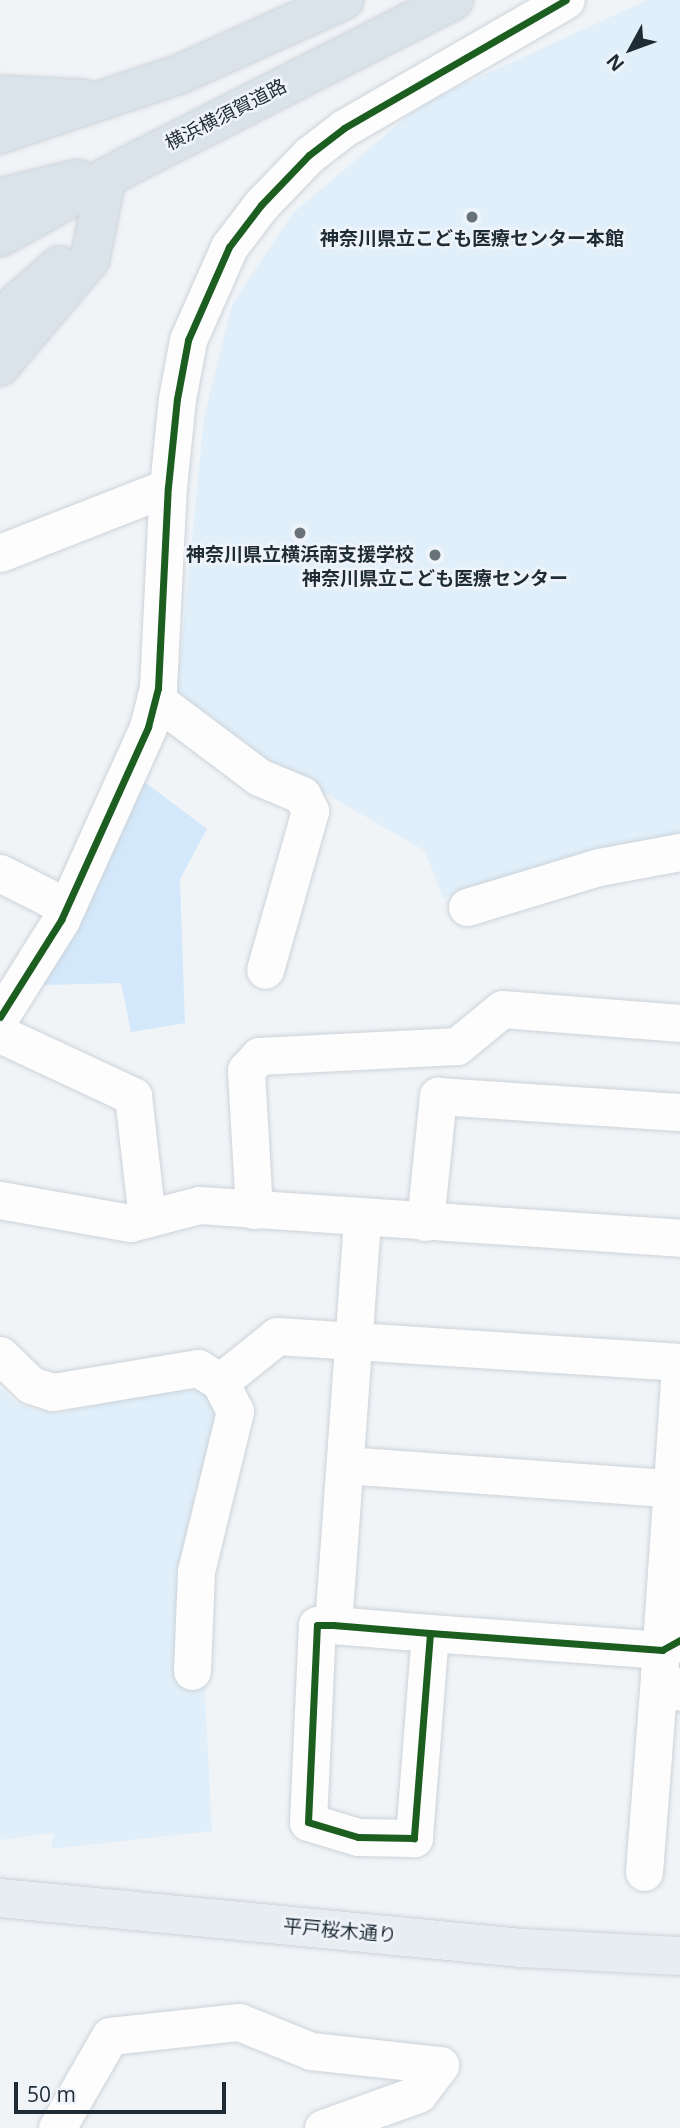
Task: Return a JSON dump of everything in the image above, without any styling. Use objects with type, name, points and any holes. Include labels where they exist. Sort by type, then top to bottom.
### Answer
[{"type":"highway","points":[[0,148],[41,127],[110,101],[344,0]]},
{"type":"highway","name":"横浜横須賀道路","points":[[0,237],[55,208],[105,199],[454,0]]},
{"type":"highway","points":[[0,95],[110,101]]},
{"type":"highway","points":[[0,127],[41,127]]},
{"type":"highway","points":[[0,134],[41,127]]},
{"type":"highway","points":[[0,156],[41,127]]},
{"type":"highway","points":[[0,198],[105,199]]},
{"type":"highway","points":[[2,275],[105,199]]},
{"type":"highway","points":[[0,318],[105,199]]},
{"type":"highway","points":[[0,366],[90,260],[105,199]]},
{"type":"highway","points":[[0,223],[55,208]]},
{"type":"main road","name":"平戸桜木通り","points":[[0,1898],[521,1948],[680,1956]]},
{"type":"street","points":[[0,1017],[67,907],[122,790],[155,699],[168,487],[188,340],[229,247],[261,205],[309,155],[344,128],[566,0]]},
{"type":"street","points":[[0,553],[168,487]]},
{"type":"street","points":[[155,699],[259,777],[302,795],[310,811],[265,970]]},
{"type":"street","points":[[467,907],[599,867],[680,852]]},
{"type":"street","points":[[0,873],[67,907]]},
{"type":"street","points":[[254,1210],[246,1070],[259,1056],[457,1046],[502,1009],[680,1023]]},
{"type":"street","points":[[0,1034],[133,1096],[147,1218]]},
{"type":"street","points":[[425,1222],[438,1096],[680,1112]]},
{"type":"street","points":[[0,1200],[130,1223],[199,1205],[680,1238]]},
{"type":"street","points":[[333,1626],[362,1218]]},
{"type":"street","points":[[220,1382],[277,1336],[354,1339],[680,1365],[670,1664],[644,1872]]},
{"type":"street","points":[[0,1354],[31,1385],[53,1392],[198,1368],[220,1382],[235,1411],[196,1571],[192,1671]]},
{"type":"street","points":[[345,1465],[676,1488]]},
{"type":"street","points":[[430,1633],[414,1838],[358,1837],[308,1822],[317,1625],[430,1633],[670,1664]]},
{"type":"street","points":[[57,2128],[110,2036],[239,2022],[312,2051],[440,2065],[418,2094],[323,2128]]},
{"type":"shaded area","name":"神奈川県立こども医療センター","points":[[647,0],[680,0],[680,844],[443,898],[425,851],[316,788],[263,766],[177,691],[204,418],[232,304],[293,213],[423,103]]},
{"type":"shaded area","points":[[142,780],[207,829],[180,879],[185,1023],[131,1032],[121,983],[43,985]]},
{"type":"shaded area","points":[[193,1384],[227,1410],[204,1674],[212,1831],[51,1849],[53,1833],[0,1840],[0,1388],[17,1404],[55,1414]]},
{"type":"cycle path","points":[[0,1017],[61,920],[148,727],[158,688],[168,487],[177,399],[188,340],[229,247],[261,205],[309,155],[344,128],[566,0]]},
{"type":"cycle path","points":[[430,1633],[414,1838],[358,1837],[308,1822],[317,1625],[333,1625],[662,1650],[680,1640]]},
{"type":"place","name":"神奈川県立こども医療センター本館","points":[[472,217]]},
{"type":"place","name":"神奈川県立横浜南支援学校","points":[[300,533]]},
{"type":"place","name":"神奈川県立こども医療センター","points":[[435,555]]}]
